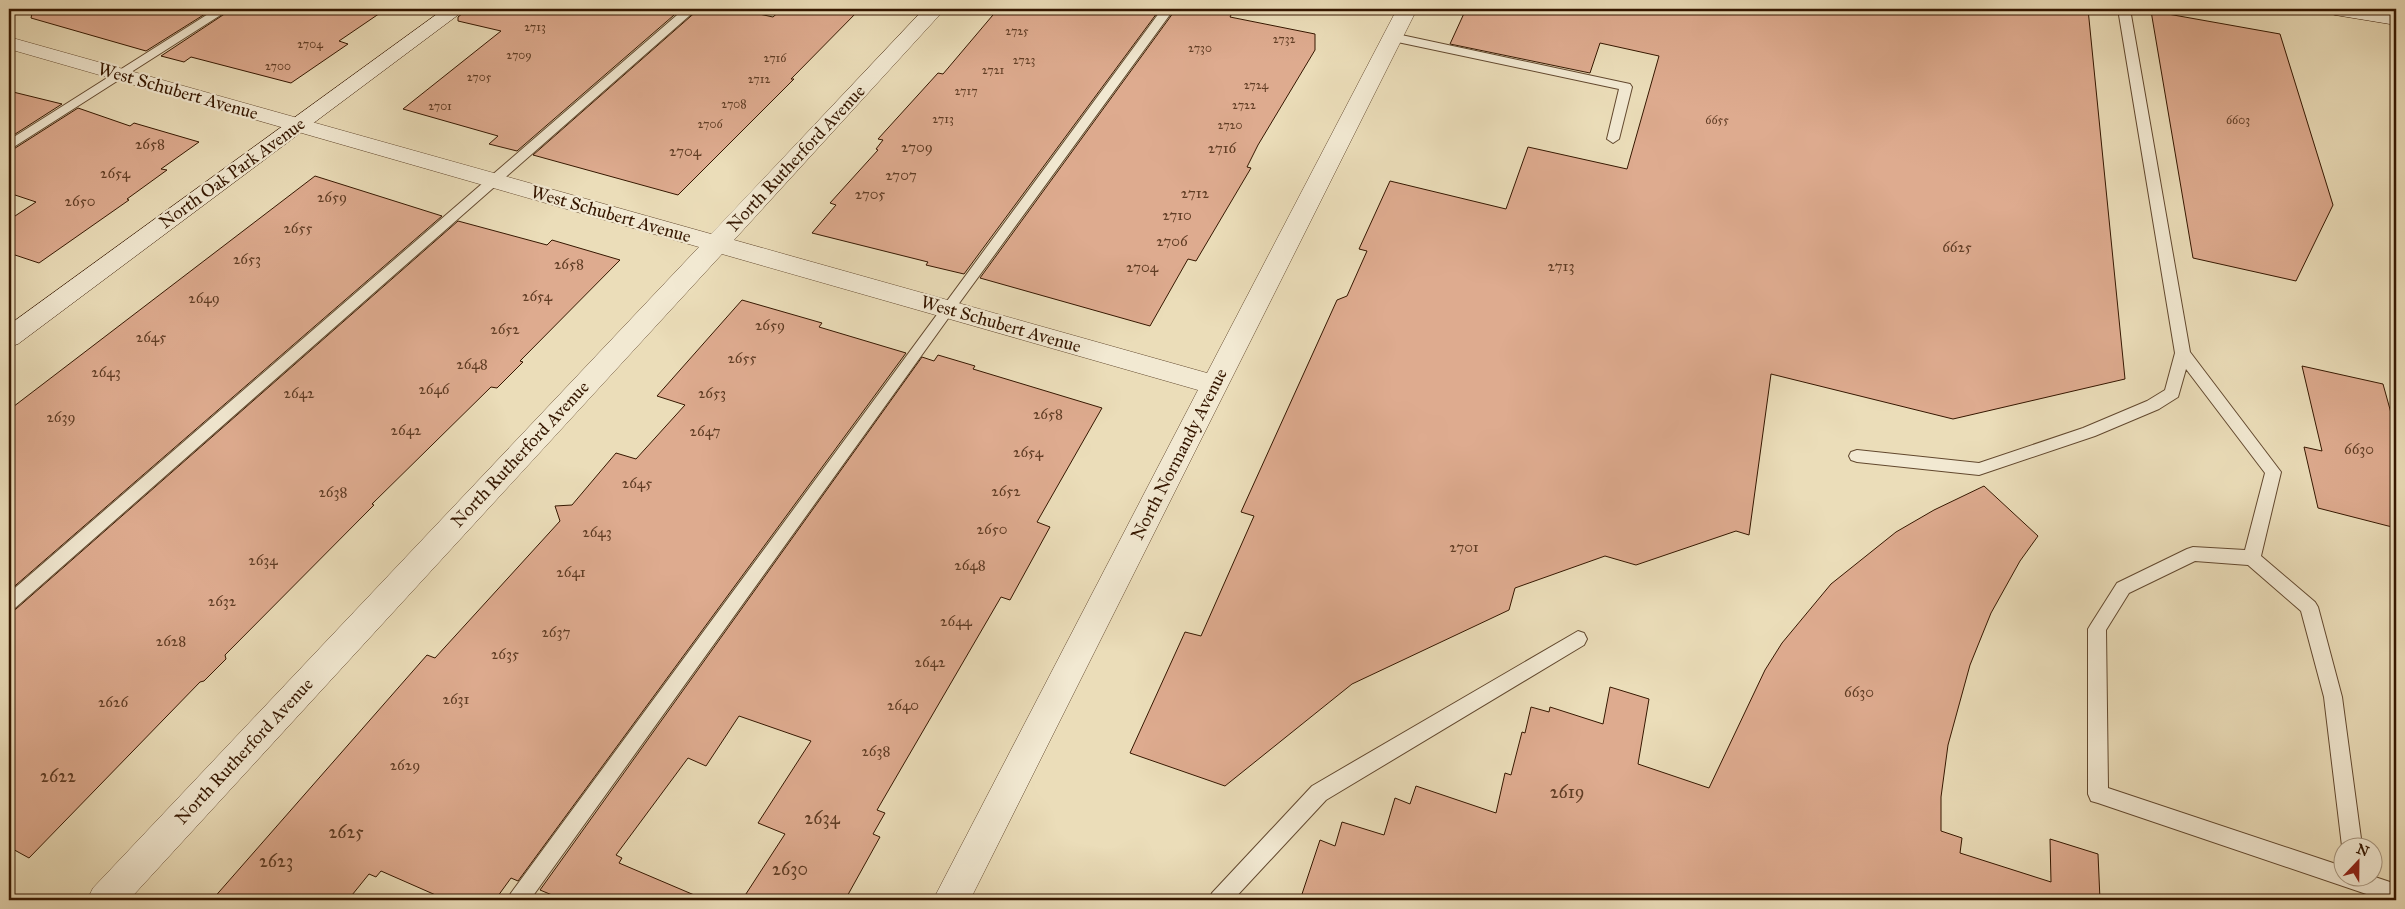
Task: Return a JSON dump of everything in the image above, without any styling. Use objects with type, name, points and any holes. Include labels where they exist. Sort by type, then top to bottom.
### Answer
[{"type":"street","name":"North Oak Park Avenue","points":[[9,338],[456,9]]},
{"type":"street","name":"North Rutherford Avenue","points":[[105,900],[935,9]]},
{"type":"street","name":"North Normandy Avenue","points":[[951,900],[1407,9]]},
{"type":"street","points":[[2346,10],[2396,19]]},
{"type":"street","name":"West Schubert Avenue","points":[[9,44],[1214,384]]},
{"type":"lane","points":[[9,146],[224,9]]},
{"type":"lane","points":[[9,603],[691,9]]},
{"type":"lane","points":[[518,900],[947,309],[1168,9]]},
{"type":"lane","points":[[1857,456],[1979,469],[2089,432],[2153,405],[2172,393],[2183,353],[2124,9]]},
{"type":"lane","points":[[1392,37],[1626,87],[1613,139]]},
{"type":"lane","points":[[2183,353],[2274,472],[2252,558]]},
{"type":"lane","points":[[2332,872],[2098,794],[2097,629],[2123,588],[2193,554],[2252,558],[2309,607],[2333,697],[2351,836]]},
{"type":"lane","points":[[1219,900],[1318,793],[1578,639]]},
{"type":"lane","points":[[2372,886],[2396,894]]},
{"type":"building","points":[[33,9],[213,9],[146,51],[31,18]]},
{"type":"building","points":[[232,9],[386,9],[339,41],[348,44],[291,83],[191,57],[184,62],[161,56]]},
{"type":"building","points":[[468,9],[681,9],[517,151],[489,144],[498,136],[403,109],[501,31],[458,21],[458,17]]},
{"type":"building","points":[[699,9],[736,9],[773,17],[782,9],[860,9],[791,79],[794,79],[678,195],[533,155]]},
{"type":"building","points":[[998,9],[1160,9],[964,274],[926,265],[928,262],[812,233],[836,205],[830,203],[878,150],[876,149],[883,140],[878,139],[938,73],[943,74]]},
{"type":"building","points":[[1176,9],[1234,9],[1230,17],[1315,34],[1315,50],[1258,145],[1247,167],[1251,168],[1196,261],[1188,259],[1150,326],[980,278]]},
{"type":"building","points":[[1466,9],[2088,9],[2125,379],[1953,419],[1771,374],[1749,535],[1736,531],[1636,565],[1605,556],[1515,588],[1509,610],[1352,684],[1225,786],[1130,753],[1185,632],[1201,636],[1254,516],[1241,512],[1337,300],[1347,296],[1367,251],[1359,249],[1390,181],[1506,209],[1528,147],[1627,169],[1659,56],[1600,43],[1590,73],[1450,44]]},
{"type":"building","points":[[2151,11],[2280,34],[2333,205],[2296,281],[2193,258]]},
{"type":"building","points":[[9,91],[62,104],[9,138]]},
{"type":"building","points":[[78,108],[130,126],[134,123],[199,142],[161,169],[167,170],[127,199],[129,200],[39,263],[9,253],[9,220],[36,202],[9,193],[9,152]]},
{"type":"building","points":[[315,176],[442,216],[9,591],[9,410]]},
{"type":"building","points":[[458,221],[547,245],[552,240],[620,260],[520,361],[523,362],[497,388],[491,387],[372,504],[374,505],[225,655],[226,659],[204,681],[200,682],[29,858],[9,847],[9,612],[16,609]]},
{"type":"building","points":[[742,300],[822,323],[819,327],[906,353],[518,881],[511,878],[495,900],[447,900],[381,871],[376,877],[369,874],[348,900],[212,900],[427,655],[435,658],[560,521],[555,506],[572,505],[616,453],[636,459],[685,405],[657,396]]},
{"type":"building","points":[[938,355],[975,366],[973,369],[1102,408],[1037,522],[1050,527],[1010,600],[1001,597],[877,810],[885,813],[873,834],[880,837],[845,900],[742,900],[785,834],[758,823],[811,741],[739,716],[706,766],[688,758],[616,855],[622,858],[619,863],[706,900],[564,900],[540,890],[922,357],[934,361]]},
{"type":"building","points":[[2302,366],[2383,384],[2396,431],[2396,528],[2318,508],[2304,447],[2322,451]]},
{"type":"building","points":[[1984,486],[2038,536],[2020,561],[1991,613],[1970,665],[1948,745],[1941,797],[1941,831],[1962,838],[1960,853],[2051,882],[2050,839],[2098,854],[2100,900],[1300,900],[1320,840],[1335,846],[1342,822],[1384,835],[1395,798],[1410,804],[1416,786],[1496,813],[1505,773],[1511,775],[1522,732],[1525,733],[1531,707],[1549,712],[1550,707],[1603,724],[1610,687],[1649,699],[1638,764],[1709,788],[1765,670],[1782,643],[1831,584],[1896,532],[1934,510]]}]
